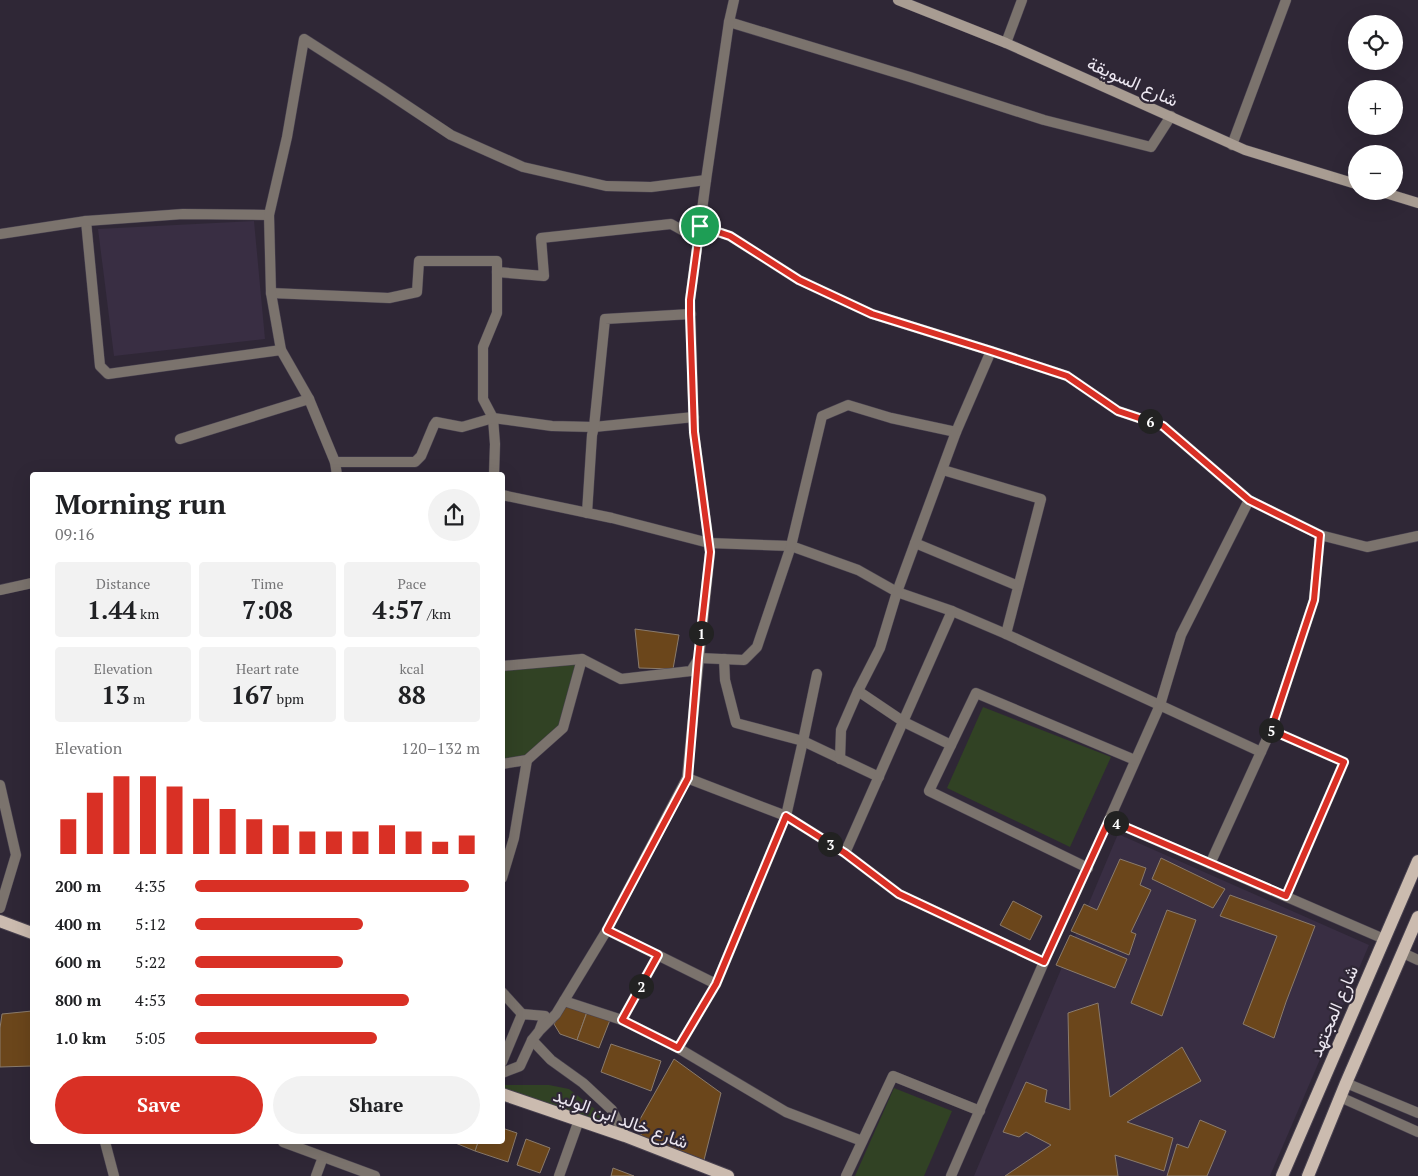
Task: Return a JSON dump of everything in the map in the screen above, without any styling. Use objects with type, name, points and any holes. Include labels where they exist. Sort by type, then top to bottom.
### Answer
[{"type":"main road","name":"شارع المجتهد","points":[[1282,1176],[1418,860]]},
{"type":"main road","points":[[1308,1176],[1418,917]]},
{"type":"main road","points":[[0,921],[30,932]]},
{"type":"main road","name":"شارع خالد ابن الوليد","points":[[505,1095],[624,1136],[728,1176]]},
{"type":"street","points":[[505,1072],[520,1066],[532,1040],[556,1014],[607,930],[688,778],[698,658],[710,552],[694,432],[690,300],[729,22],[734,0]]},
{"type":"street","name":"شارع السويقة","points":[[898,0],[1006,43],[1232,145],[1348,182]]},
{"type":"street","points":[[1006,43],[1022,0]]},
{"type":"street","points":[[1232,145],[1286,0]]},
{"type":"street","points":[[729,22],[1044,120],[1151,147],[1171,116]]},
{"type":"street","points":[[337,472],[335,462],[309,399],[281,350],[271,293],[269,215],[287,137],[304,39],[451,135],[522,167],[606,186],[651,187],[706,180]]},
{"type":"street","points":[[1403,198],[1418,203]]},
{"type":"street","points":[[0,234],[86,221],[183,214],[269,215]]},
{"type":"street","points":[[86,221],[100,366],[108,374],[281,350]]},
{"type":"street","points":[[497,272],[544,276],[541,238],[671,224],[698,239]]},
{"type":"street","points":[[700,226],[730,236],[799,280],[872,314],[1067,376],[1118,411],[1163,426],[1249,500],[1320,535],[1367,547],[1418,536]]},
{"type":"street","points":[[271,293],[389,298],[417,292],[419,260],[497,261],[498,314],[483,347],[483,399],[492,418],[495,444],[494,472]]},
{"type":"street","points":[[587,513],[592,435],[606,319],[690,314]]},
{"type":"street","points":[[840,758],[841,730],[880,648],[914,542],[956,432],[991,351]]},
{"type":"street","points":[[180,439],[309,399]]},
{"type":"street","points":[[698,658],[744,660],[757,647],[791,546],[822,416],[848,405],[891,418],[956,432]]},
{"type":"street","points":[[335,462],[415,462],[421,456],[436,422],[462,426],[492,418],[552,426],[594,427],[694,417]]},
{"type":"street","points":[[943,470],[1041,499],[1006,634]]},
{"type":"street","points":[[505,496],[612,518],[709,543],[791,546],[858,570],[897,592],[1006,634],[1261,752]]},
{"type":"street","points":[[951,1176],[1044,962],[1160,705],[1181,635],[1249,500]]},
{"type":"street","points":[[1210,864],[1271,730],[1314,600],[1320,535]]},
{"type":"street","points":[[914,542],[1018,586]]},
{"type":"street","points":[[0,590],[30,583]]},
{"type":"street","points":[[845,853],[952,612]]},
{"type":"street","points":[[505,666],[582,659],[622,679],[691,671],[698,658]]},
{"type":"street","points":[[505,764],[527,760],[563,728],[582,659]]},
{"type":"street","points":[[724,659],[725,680],[736,722],[803,741],[879,778]]},
{"type":"street","points":[[678,1048],[716,984],[786,816],[817,674]]},
{"type":"street","points":[[858,691],[904,722],[951,745]]},
{"type":"street","points":[[1088,868],[929,792],[976,693],[1135,760]]},
{"type":"street","points":[[1271,730],[1344,762],[1286,896]]},
{"type":"street","points":[[505,868],[514,838],[527,760]]},
{"type":"street","points":[[688,778],[786,816],[845,853],[899,894],[1044,962]]},
{"type":"street","points":[[0,785],[16,855],[0,908]]},
{"type":"street","points":[[1109,820],[1384,939]]},
{"type":"street","points":[[607,930],[716,984]]},
{"type":"street","points":[[1403,953],[1418,960]]},
{"type":"street","points":[[622,1020],[658,955]]},
{"type":"street","points":[[505,995],[522,1014],[544,1016],[540,1030]]},
{"type":"street","points":[[564,1001],[622,1020],[678,1048],[786,1112],[862,1141]]},
{"type":"street","points":[[505,1055],[522,1014]]},
{"type":"street","points":[[532,1040],[551,1060],[583,1083],[612,1110],[624,1136]]},
{"type":"street","points":[[846,1176],[893,1076],[980,1110]]},
{"type":"street","points":[[1346,1083],[1418,1113]]},
{"type":"street","points":[[1340,1097],[1418,1132]]},
{"type":"street","points":[[559,1176],[579,1120]]},
{"type":"street","points":[[106,1144],[114,1176]]},
{"type":"street","points":[[287,1144],[375,1176]]},
{"type":"street","points":[[316,1176],[322,1157]]},
{"type":"shaded area","points":[[254,221],[265,339],[114,356],[98,229]]},
{"type":"shaded area","points":[[1118,834],[1369,945],[1270,1176],[974,1176]]},
{"type":"green space","points":[[581,662],[563,728],[527,760],[505,764],[505,667]]},
{"type":"green space","points":[[983,707],[1111,757],[1070,847],[947,788]]},
{"type":"green space","points":[[505,1085],[549,1085],[569,1089],[604,1116],[614,1132],[505,1095]]},
{"type":"green space","points":[[894,1088],[952,1111],[924,1176],[855,1176]]},
{"type":"building","points":[[635,629],[679,635],[673,669],[639,668]]},
{"type":"building","points":[[1161,858],[1225,889],[1213,908],[1152,879]]},
{"type":"building","points":[[1120,859],[1146,868],[1140,885],[1151,890],[1131,932],[1136,934],[1129,955],[1071,931],[1084,904],[1097,910]]},
{"type":"building","points":[[1230,895],[1315,926],[1274,1038],[1243,1024],[1277,936],[1220,916]]},
{"type":"building","points":[[1013,901],[1042,916],[1030,940],[1000,925]]},
{"type":"building","points":[[1167,910],[1196,920],[1162,1016],[1131,1003]]},
{"type":"building","points":[[1070,935],[1127,959],[1115,988],[1056,965]]},
{"type":"building","points":[[1098,1003],[1110,1097],[1182,1047],[1201,1081],[1127,1122],[1173,1138],[1164,1171],[1115,1155],[1118,1176],[1005,1176],[1051,1145],[1026,1132],[1019,1137],[1003,1132],[1026,1082],[1047,1090],[1045,1102],[1070,1110],[1068,1013]]},
{"type":"building","points":[[565,1005],[587,1012],[577,1040],[560,1034],[554,1024]]},
{"type":"building","points":[[30,1011],[30,1066],[0,1067],[2,1014]]},
{"type":"building","points":[[587,1012],[610,1020],[599,1048],[577,1040]]},
{"type":"building","points":[[611,1044],[661,1061],[651,1091],[601,1072]]},
{"type":"building","points":[[674,1059],[721,1093],[703,1164],[642,1141],[639,1121]]},
{"type":"building","points":[[1200,1120],[1226,1131],[1207,1176],[1167,1176],[1177,1144],[1188,1148]]},
{"type":"building","points":[[505,1129],[517,1133],[508,1162],[475,1151],[477,1144],[505,1144]]},
{"type":"building","points":[[526,1139],[550,1148],[540,1173],[517,1165]]},
{"type":"building","points":[[458,1144],[477,1144],[475,1151]]},
{"type":"building","points":[[613,1168],[634,1176],[611,1176]]},
{"type":"route","points":[[700,226],[730,236],[799,280],[872,314],[1067,376],[1118,411],[1163,426],[1249,500],[1320,535],[1314,600],[1271,730],[1344,762],[1286,896],[1109,820],[1044,962],[899,894],[845,853],[786,816],[716,984],[678,1048],[622,1020],[658,955],[607,930],[688,778],[698,658],[710,552],[694,432],[690,314],[690,300],[700,226]]}]
